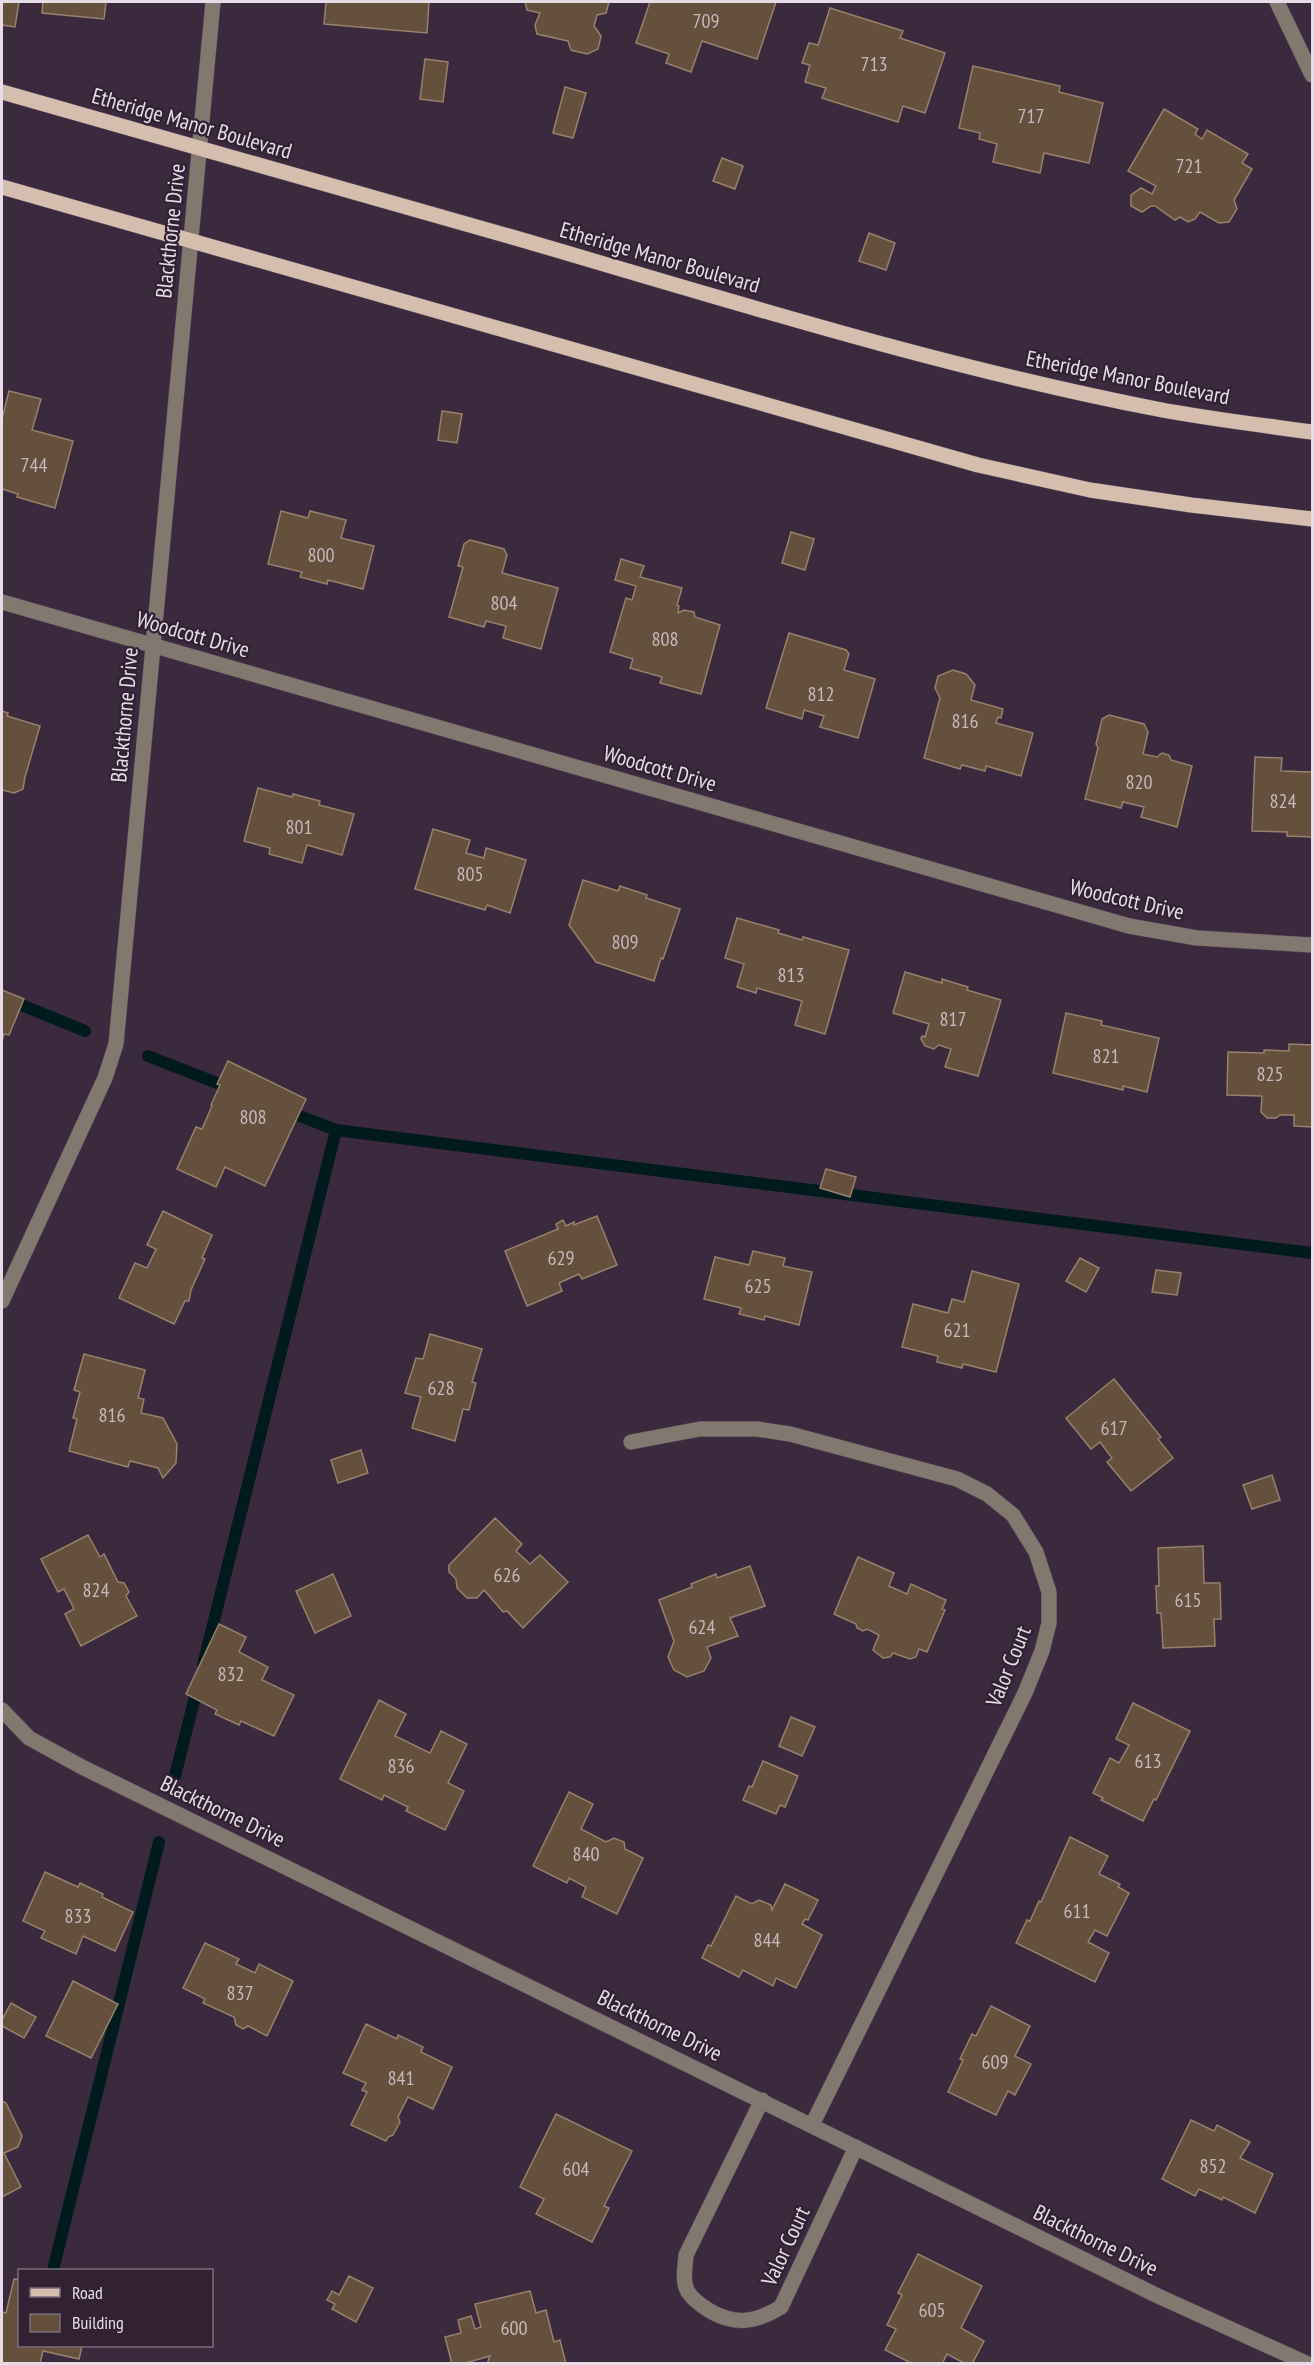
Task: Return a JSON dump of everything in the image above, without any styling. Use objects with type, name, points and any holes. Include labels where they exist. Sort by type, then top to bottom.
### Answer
[{"type":"main road","name":"Etheridge Manor Boulevard","points":[[2,92],[200,150],[392,202],[865,341],[1047,386],[1161,410],[1312,432]]},
{"type":"main road","points":[[2,187],[978,465],[1090,490],[1191,506],[1312,519]]},
{"type":"street","name":"Blackthorne Drive","points":[[2,1300],[105,1078],[116,1044],[213,2]]},
{"type":"street","points":[[1277,2],[1312,75]]},
{"type":"street","name":"Woodcott Drive","points":[[2,602],[1129,926],[1197,938],[1312,945]]},
{"type":"street","name":"Valor Court","points":[[631,1442],[700,1429],[757,1429],[790,1434],[957,1479],[987,1494],[1013,1515],[1036,1552],[1049,1592],[1049,1623],[1042,1652],[1024,1693],[812,2125]]},
{"type":"street","name":"Blackthorne Drive","points":[[2,1710],[29,1738],[82,1767],[1158,2296],[1308,2364]]},
{"type":"street","name":"Valor Court","points":[[762,2100],[686,2255],[684,2276],[688,2292],[701,2306],[725,2319],[744,2321],[767,2315],[781,2307],[856,2146]]},
{"type":"building","points":[[2,2],[19,2],[15,27],[2,25]]},
{"type":"building","points":[[43,2],[106,2],[104,19],[42,13]]},
{"type":"building","points":[[326,2],[429,2],[427,33],[324,24]]},
{"type":"building","points":[[525,2],[609,2],[606,13],[597,15],[594,26],[601,36],[598,49],[587,54],[571,50],[568,41],[537,34],[535,25],[540,13],[527,10]]},
{"type":"building","points":[[650,2],[776,2],[757,59],[702,41],[691,72],[666,63],[669,54],[636,43]]},
{"type":"building","points":[[830,8],[903,31],[900,38],[945,53],[925,113],[903,106],[898,122],[822,98],[826,88],[805,82],[810,65],[802,63],[809,43],[818,45]]},
{"type":"building","points":[[425,59],[448,62],[443,102],[420,99]]},
{"type":"building","points":[[973,66],[1060,86],[1059,92],[1103,103],[1089,163],[1044,153],[1040,173],[993,162],[997,144],[979,139],[980,133],[959,128]]},
{"type":"building","points":[[565,87],[586,93],[573,138],[553,133]]},
{"type":"building","points":[[1164,109],[1198,129],[1195,134],[1202,139],[1207,130],[1248,154],[1242,163],[1252,169],[1234,200],[1237,209],[1229,222],[1219,223],[1200,212],[1195,219],[1188,222],[1180,217],[1175,220],[1155,206],[1142,212],[1131,206],[1131,195],[1141,188],[1152,194],[1156,186],[1128,171]]},
{"type":"building","points":[[722,158],[743,166],[735,189],[713,181]]},
{"type":"building","points":[[869,233],[895,243],[886,270],[859,261]]},
{"type":"building","points":[[9,391],[41,399],[32,430],[73,441],[55,508],[17,497],[18,494],[2,489],[2,419]]},
{"type":"building","points":[[442,411],[462,414],[457,443],[438,440]]},
{"type":"building","points":[[281,511],[308,518],[310,511],[346,520],[341,538],[374,546],[363,589],[328,580],[327,584],[300,577],[302,572],[268,564]]},
{"type":"building","points":[[791,532],[814,539],[805,570],[782,563]]},
{"type":"building","points":[[470,540],[504,549],[507,555],[502,573],[558,588],[541,649],[503,638],[506,626],[486,621],[484,627],[449,617],[463,567],[458,566],[464,544]]},
{"type":"building","points":[[621,559],[644,566],[640,577],[682,588],[677,605],[679,606],[678,613],[684,610],[694,612],[695,617],[720,625],[701,694],[660,683],[662,677],[630,668],[633,659],[610,652],[626,598],[632,600],[636,586],[615,580]]},
{"type":"building","points":[[789,633],[846,650],[849,654],[844,670],[875,679],[858,738],[820,727],[824,716],[804,710],[802,719],[766,708]]},
{"type":"building","points":[[953,670],[966,674],[975,685],[971,700],[1003,709],[1001,718],[998,717],[996,723],[1033,733],[1021,776],[986,766],[985,771],[962,765],[960,769],[924,758],[940,698],[935,688],[938,676]]},
{"type":"building","points":[[2,711],[8,713],[7,716],[40,726],[23,789],[14,793],[2,790]]},
{"type":"building","points":[[1109,715],[1144,724],[1148,732],[1143,754],[1157,757],[1162,753],[1169,755],[1171,760],[1192,766],[1177,827],[1141,817],[1144,807],[1123,802],[1121,808],[1085,799],[1098,748],[1096,744],[1102,719]]},
{"type":"building","points":[[1255,757],[1282,758],[1281,771],[1312,772],[1312,837],[1287,836],[1287,832],[1252,831]]},
{"type":"building","points":[[258,788],[292,797],[293,794],[320,801],[319,805],[354,814],[342,855],[307,845],[302,863],[269,854],[270,848],[244,841]]},
{"type":"building","points":[[433,829],[470,840],[466,853],[484,858],[486,848],[526,860],[510,913],[487,905],[485,910],[415,889]]},
{"type":"building","points":[[583,880],[618,891],[620,886],[647,895],[646,898],[680,909],[654,981],[596,962],[569,925]]},
{"type":"building","points":[[737,918],[779,930],[778,933],[802,940],[803,937],[849,950],[825,1034],[795,1025],[802,1001],[757,988],[756,993],[737,987],[744,964],[725,958]]},
{"type":"building","points":[[905,972],[942,983],[942,979],[968,987],[967,990],[1001,1000],[978,1076],[945,1067],[951,1049],[939,1045],[934,1049],[925,1046],[921,1039],[922,1036],[925,1037],[929,1024],[893,1013]]},
{"type":"building","points":[[2,990],[24,999],[9,1035],[4,1034],[2,1041]]},
{"type":"building","points":[[1066,1013],[1102,1021],[1101,1025],[1159,1038],[1147,1092],[1123,1086],[1123,1090],[1053,1073]]},
{"type":"building","points":[[1289,1044],[1312,1045],[1312,1127],[1294,1126],[1294,1115],[1267,1118],[1261,1112],[1262,1096],[1227,1095],[1228,1052],[1289,1051]]},
{"type":"building","points":[[228,1061],[306,1099],[265,1186],[225,1167],[216,1187],[177,1169],[196,1127],[202,1129],[220,1085],[217,1084]]},
{"type":"building","points":[[826,1169],[856,1177],[850,1197],[820,1188]]},
{"type":"building","points":[[163,1211],[212,1235],[202,1258],[205,1259],[191,1290],[189,1301],[185,1301],[174,1324],[119,1298],[135,1263],[147,1268],[156,1249],[147,1245]]},
{"type":"building","points":[[597,1216],[617,1265],[582,1279],[579,1274],[559,1283],[562,1291],[527,1306],[505,1251],[558,1229],[556,1224],[563,1220],[566,1226]]},
{"type":"building","points":[[753,1251],[785,1258],[783,1266],[812,1272],[799,1325],[765,1316],[764,1320],[739,1314],[741,1308],[704,1299],[715,1257],[749,1265]]},
{"type":"building","points":[[1080,1258],[1099,1268],[1086,1292],[1066,1281]]},
{"type":"building","points":[[1156,1270],[1181,1273],[1177,1295],[1152,1292]]},
{"type":"building","points":[[972,1271],[1019,1284],[996,1372],[963,1364],[962,1368],[937,1362],[938,1356],[902,1347],[913,1304],[948,1313],[952,1299],[964,1302]]},
{"type":"building","points":[[430,1334],[482,1349],[472,1382],[476,1383],[469,1410],[463,1409],[455,1441],[412,1428],[421,1397],[405,1393],[416,1358],[423,1359]]},
{"type":"building","points":[[84,1354],[145,1370],[138,1398],[144,1399],[141,1413],[163,1418],[177,1444],[176,1463],[163,1478],[158,1468],[130,1461],[128,1467],[69,1451],[77,1419],[73,1418],[80,1392],[74,1390]]},
{"type":"building","points":[[1114,1379],[1161,1437],[1158,1439],[1173,1458],[1131,1491],[1107,1462],[1112,1458],[1100,1442],[1091,1449],[1066,1418]]},
{"type":"building","points":[[361,1450],[368,1473],[338,1483],[331,1460]]},
{"type":"building","points":[[1272,1475],[1280,1500],[1252,1509],[1243,1485]]},
{"type":"building","points":[[495,1518],[522,1544],[516,1551],[530,1564],[540,1555],[568,1582],[523,1628],[507,1611],[503,1612],[484,1590],[477,1598],[467,1598],[457,1588],[456,1579],[449,1572],[449,1565]]},
{"type":"building","points":[[88,1535],[100,1557],[104,1554],[118,1582],[124,1583],[129,1592],[126,1596],[137,1616],[81,1646],[65,1614],[74,1609],[64,1589],[58,1592],[41,1559]]},
{"type":"building","points":[[1203,1546],[1204,1583],[1220,1583],[1221,1619],[1214,1619],[1215,1646],[1163,1648],[1161,1613],[1157,1613],[1158,1548]]},
{"type":"building","points":[[858,1557],[894,1573],[889,1586],[907,1594],[911,1584],[946,1600],[942,1609],[945,1610],[927,1652],[919,1649],[916,1657],[910,1659],[893,1653],[890,1657],[883,1658],[873,1650],[879,1635],[867,1629],[863,1631],[857,1628],[856,1624],[834,1614]]},
{"type":"building","points":[[750,1566],[765,1606],[730,1618],[738,1636],[707,1647],[711,1658],[704,1671],[687,1677],[674,1670],[668,1657],[674,1641],[659,1600],[692,1587],[691,1584],[716,1574],[717,1578]]},
{"type":"building","points":[[333,1574],[351,1616],[315,1633],[296,1591]]},
{"type":"building","points":[[219,1624],[246,1637],[239,1652],[268,1667],[262,1680],[294,1695],[274,1736],[241,1721],[239,1725],[215,1714],[217,1710],[186,1694]]},
{"type":"building","points":[[379,1700],[406,1714],[395,1736],[430,1753],[441,1731],[467,1744],[448,1783],[464,1791],[445,1830],[406,1811],[408,1807],[384,1795],[382,1800],[340,1779]]},
{"type":"building","points":[[1133,1703],[1190,1731],[1156,1800],[1154,1799],[1143,1821],[1101,1800],[1103,1798],[1093,1793],[1110,1758],[1119,1763],[1129,1745],[1116,1739]]},
{"type":"building","points":[[791,1717],[815,1727],[802,1756],[779,1746]]},
{"type":"building","points":[[763,1761],[798,1776],[785,1807],[780,1805],[776,1814],[743,1800],[749,1786],[752,1787]]},
{"type":"building","points":[[569,1792],[593,1804],[581,1829],[606,1842],[614,1838],[624,1842],[625,1849],[643,1858],[617,1914],[582,1897],[586,1887],[569,1878],[567,1883],[533,1866]]},
{"type":"building","points":[[1070,1837],[1108,1856],[1099,1874],[1120,1884],[1118,1887],[1129,1893],[1107,1936],[1095,1930],[1088,1942],[1109,1953],[1095,1982],[1016,1943],[1027,1920],[1030,1921],[1039,1901],[1041,1902]]},
{"type":"building","points":[[45,1872],[78,1887],[80,1883],[133,1912],[115,1951],[83,1936],[76,1954],[41,1938],[45,1931],[23,1921]]},
{"type":"building","points":[[785,1884],[818,1900],[808,1920],[805,1919],[802,1924],[822,1935],[796,1988],[776,1978],[773,1986],[743,1970],[739,1977],[702,1958],[708,1945],[711,1946],[736,1896],[752,1904],[759,1900],[771,1905],[772,1910]]},
{"type":"building","points":[[205,1943],[239,1959],[236,1964],[255,1973],[259,1964],[293,1981],[267,2036],[248,2026],[243,2029],[236,2025],[234,2017],[203,2003],[205,1999],[183,1988]]},
{"type":"building","points":[[73,1981],[118,2004],[91,2058],[46,2036]]},
{"type":"building","points":[[11,2003],[36,2017],[24,2038],[2,2026],[2,2020]]},
{"type":"building","points":[[991,2006],[1030,2026],[1015,2056],[1031,2064],[1015,2095],[1008,2091],[996,2115],[948,2092],[972,2034],[976,2036]]},
{"type":"building","points":[[366,2024],[397,2039],[398,2035],[423,2047],[421,2052],[452,2067],[433,2109],[408,2097],[398,2117],[400,2122],[393,2135],[386,2141],[351,2125],[367,2092],[362,2090],[366,2083],[343,2073]]},
{"type":"building","points":[[2,2101],[6,2103],[22,2136],[18,2147],[4,2153],[21,2187],[2,2197]]},
{"type":"building","points":[[556,2114],[632,2151],[604,2206],[609,2208],[592,2242],[536,2214],[544,2199],[520,2187]]},
{"type":"building","points":[[1191,2120],[1214,2131],[1217,2125],[1250,2142],[1240,2158],[1273,2174],[1255,2213],[1223,2197],[1222,2200],[1199,2189],[1195,2196],[1162,2179]]},
{"type":"building","points":[[918,2254],[982,2286],[961,2328],[984,2341],[972,2364],[966,2364],[947,2354],[942,2364],[913,2364],[885,2350],[896,2329],[887,2325],[902,2295],[898,2293]]},
{"type":"building","points":[[349,2276],[373,2288],[356,2322],[332,2309],[335,2304],[327,2300],[332,2291],[339,2295]]},
{"type":"building","points":[[14,2279],[18,2280],[18,2347],[82,2347],[79,2359],[43,2351],[40,2364],[2,2364],[2,2312],[6,2313]]},
{"type":"building","points":[[530,2291],[536,2313],[546,2310],[554,2342],[560,2340],[566,2364],[487,2364],[490,2356],[462,2364],[452,2364],[445,2337],[461,2333],[458,2320],[471,2316],[475,2329],[481,2327],[475,2304]]},
{"type":"waterway","points":[[2,997],[85,1031]]},
{"type":"waterway","points":[[148,1056],[232,1089]]},
{"type":"waterway","points":[[284,1110],[336,1130],[1312,1253]]},
{"type":"waterway","points":[[203,1665],[336,1130]]},
{"type":"waterway","points":[[175,1776],[198,1685]]},
{"type":"waterway","points":[[53,2269],[159,1842]]}]
